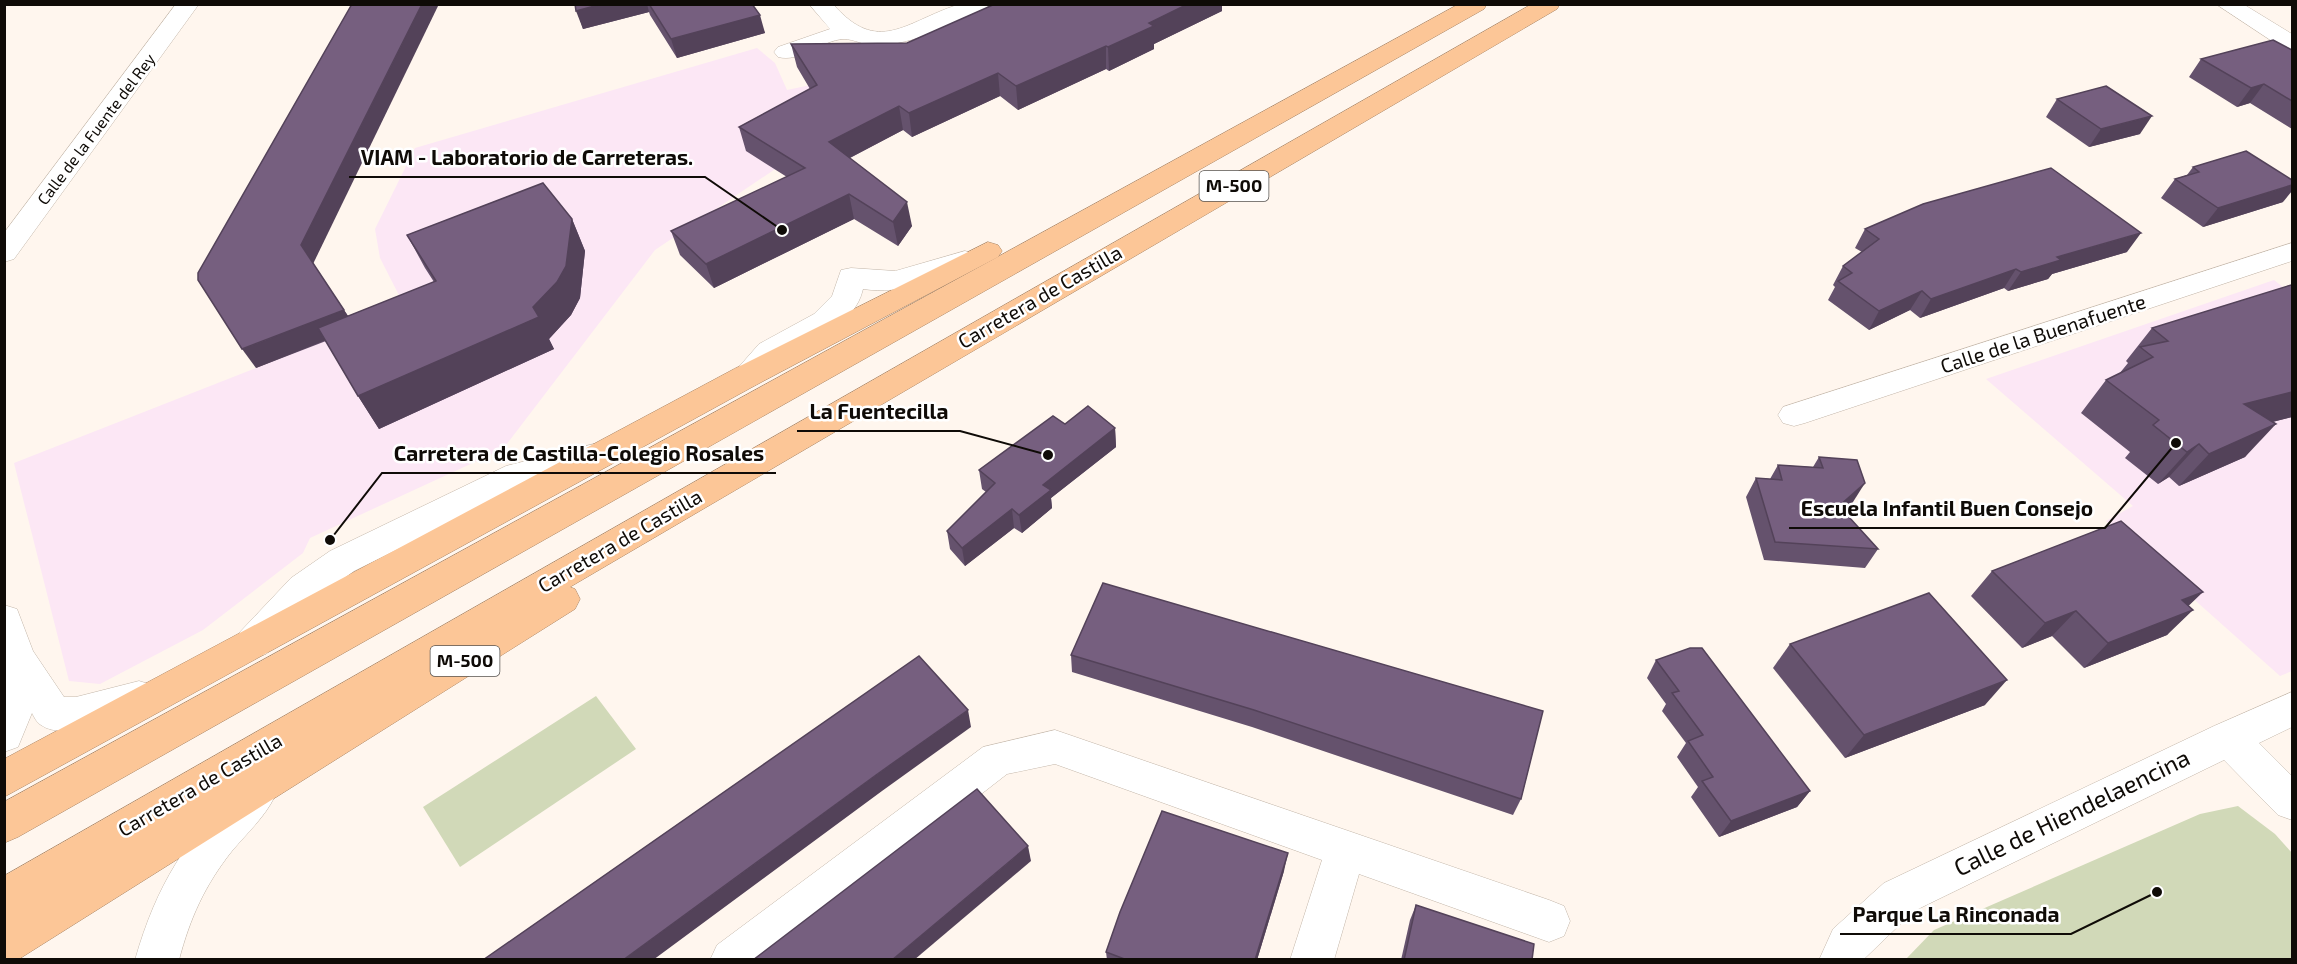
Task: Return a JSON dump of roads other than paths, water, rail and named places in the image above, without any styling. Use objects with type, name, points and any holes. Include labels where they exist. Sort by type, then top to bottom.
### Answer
[{"type":"highway","name":"M-500","points":[[4,824],[1476,4]]},
{"type":"highway","name":"Carretera de Castilla","points":[[4,899],[918,367],[1549,4]]},
{"type":"highway","name":"M-500","points":[[4,779],[745,377],[984,254],[1258,106],[1403,44]]},
{"type":"highway","name":"M-500","points":[[4,944],[492,644],[918,367]]},
{"type":"street","name":"Calle de la Fuente del Rey","points":[[4,253],[188,4]]},
{"type":"street","points":[[820,4],[846,31],[873,38],[916,31],[978,4]]},
{"type":"street","points":[[2227,4],[2292,44]]},
{"type":"street","points":[[786,52],[846,31]]},
{"type":"street","name":"Calle de la Buenafuente","points":[[1794,415],[2292,252]]},
{"type":"street","points":[[745,377],[770,351],[824,321],[846,300],[851,277],[872,284],[909,279],[984,254]]},
{"type":"street","points":[[4,620],[10,645],[19,663],[54,713],[76,714],[97,710],[172,687]]},
{"type":"street","points":[[4,735],[16,706],[19,663]]},
{"type":"street","name":"Calle de Hiendelaencina","points":[[1840,960],[1848,944],[1899,897],[2292,709]]},
{"type":"street","points":[[2228,738],[2292,802]]},
{"type":"street","points":[[732,960],[997,759],[1055,747],[1549,921]]},
{"type":"street","points":[[157,960],[169,916],[194,871],[232,820],[271,781]]},
{"type":"street","points":[[1312,960],[1345,850]]},
{"type":"place","name":"VIAM - Laboratorio de Carreteras.","points":[[782,230]]},
{"type":"place","name":"Escuela Infantil Buen Consejo","points":[[2176,443]]},
{"type":"place","name":"La Fuentecilla","points":[[1048,455]]},
{"type":"place","name":"Carretera de Castilla-Colegio Rosales","points":[[330,540]]},
{"type":"place","name":"Parque La Rinconada","points":[[2157,892]]}]
